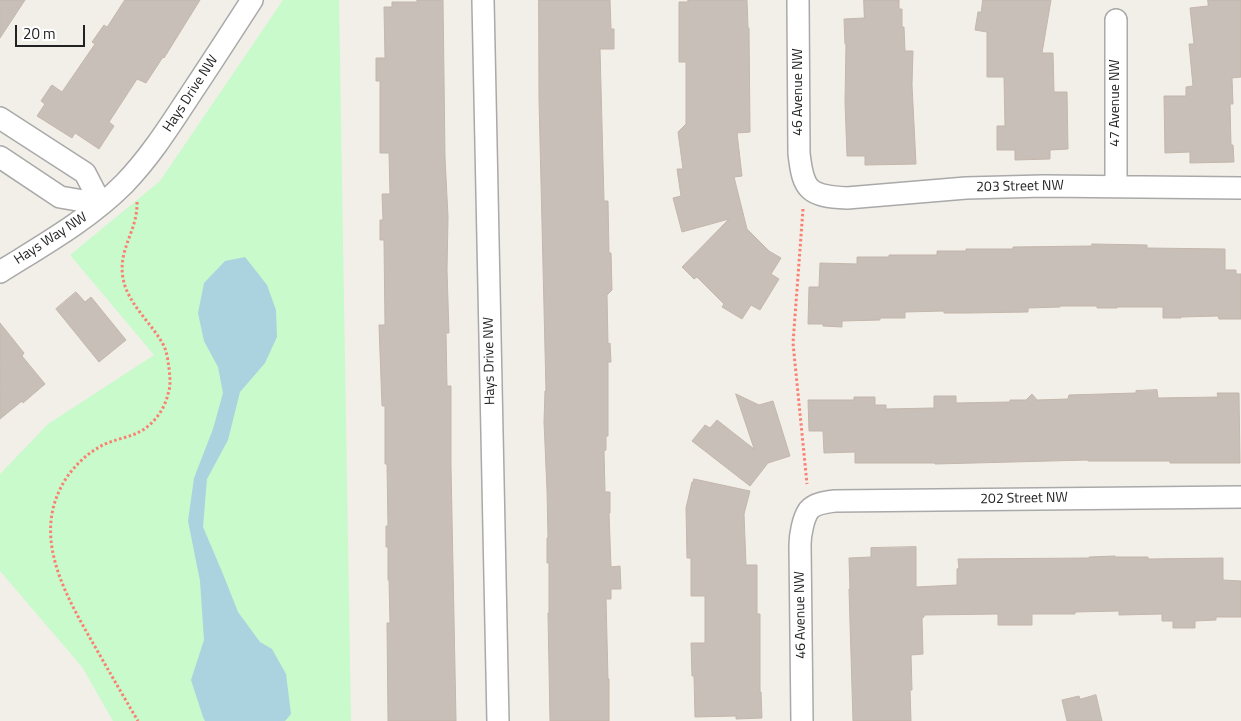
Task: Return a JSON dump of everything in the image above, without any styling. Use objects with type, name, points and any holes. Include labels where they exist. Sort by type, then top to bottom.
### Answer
[{"type":"street","name":"Hays Drive NW","points":[[101,204],[127,180],[152,152],[252,0]]},
{"type":"street","name":"Hays Drive NW","points":[[483,0],[498,721]]},
{"type":"street","name":"46 Avenue NW","points":[[798,0],[799,153],[801,171],[805,183]]},
{"type":"street","name":"47 Avenue NW","points":[[1116,20],[1116,186]]},
{"type":"street","points":[[0,118],[85,173],[101,204]]},
{"type":"street","points":[[0,157],[60,197],[101,204]]},
{"type":"street","name":"203 Street NW","points":[[805,183],[814,192],[828,197],[847,198],[966,188],[1043,186],[1241,188]]},
{"type":"street","name":"Hays Way NW","points":[[0,272],[73,227],[101,204]]},
{"type":"street","name":"202 Street NW","points":[[809,510],[822,503],[835,501],[1241,497]]},
{"type":"street","name":"46 Avenue NW","points":[[802,721],[800,546],[801,530],[809,510]]},
{"type":"path","points":[[127,180],[135,187],[137,205],[133,228],[123,253],[122,274],[131,298],[164,348],[170,375],[169,392],[165,404],[157,417],[148,426],[138,433],[104,444],[70,472],[54,502],[50,518],[50,537],[60,579],[72,606],[138,721]]},
{"type":"path","points":[[805,183],[793,343],[809,510]]},
{"type":"green space","points":[[283,0],[339,0],[351,721],[113,721],[82,667],[0,571],[0,474],[48,424],[154,355],[70,255],[160,181]]},
{"type":"water","points":[[245,257],[267,285],[276,310],[277,337],[265,363],[240,392],[228,440],[207,479],[203,527],[238,612],[260,642],[272,649],[286,674],[291,714],[285,721],[205,721],[191,680],[204,640],[200,581],[188,521],[194,478],[213,429],[223,393],[218,367],[204,341],[198,313],[204,283],[225,261]]},
{"type":"building","points":[[0,0],[25,0],[0,38]]},
{"type":"building","points":[[125,0],[200,0],[146,83],[137,79],[109,122],[114,126],[99,149],[75,133],[72,138],[37,116],[45,104],[41,101],[51,86],[62,92],[95,44],[92,42],[104,25],[107,27]]},
{"type":"building","points":[[417,0],[443,0],[445,158],[448,217],[449,333],[446,333],[447,386],[451,386],[456,721],[388,721],[387,623],[390,623],[388,547],[386,547],[386,526],[388,526],[387,464],[385,464],[385,406],[382,406],[379,325],[385,325],[384,240],[380,240],[380,220],[383,220],[382,194],[390,194],[389,153],[380,153],[380,81],[376,81],[376,58],[385,58],[384,7],[392,7],[392,2],[417,2]]},
{"type":"building","points":[[539,0],[610,0],[611,29],[614,29],[614,49],[600,49],[604,201],[608,201],[612,290],[607,295],[608,344],[610,343],[611,362],[608,362],[608,436],[606,436],[606,450],[604,451],[605,492],[610,492],[611,567],[620,566],[621,589],[611,589],[611,599],[606,599],[609,721],[550,721],[549,563],[547,563],[547,490],[544,422],[546,391],[539,99]]},
{"type":"building","points":[[688,0],[747,0],[750,132],[737,133],[742,176],[734,177],[747,229],[769,251],[781,258],[771,274],[779,279],[760,310],[751,305],[742,319],[722,307],[724,304],[697,277],[694,279],[682,267],[729,219],[682,232],[673,198],[681,196],[677,169],[683,169],[678,132],[686,124],[686,62],[679,62],[679,2],[688,2]]},
{"type":"building","points":[[864,0],[899,0],[899,9],[902,9],[905,51],[913,51],[912,85],[916,164],[865,165],[865,156],[847,156],[844,19],[864,18]]},
{"type":"building","points":[[983,0],[1051,0],[1042,53],[1053,53],[1054,92],[1067,92],[1068,149],[1050,150],[1050,159],[1015,160],[1015,150],[997,150],[997,126],[1005,126],[1004,77],[987,77],[987,32],[975,30],[978,12],[981,12]]},
{"type":"building","points":[[1208,0],[1241,0],[1241,77],[1232,78],[1233,104],[1230,104],[1231,145],[1233,145],[1234,162],[1190,163],[1190,152],[1165,153],[1164,96],[1186,96],[1186,87],[1193,86],[1189,44],[1194,44],[1190,8],[1208,6]]},
{"type":"building","points":[[1092,244],[1147,245],[1147,248],[1225,249],[1225,270],[1236,270],[1236,274],[1241,274],[1241,319],[1219,319],[1218,316],[1163,318],[1163,307],[1097,308],[1097,306],[1060,306],[1028,308],[1028,312],[905,312],[905,318],[842,321],[842,327],[808,324],[809,287],[819,287],[820,263],[857,264],[857,257],[937,255],[937,251],[1013,249],[1013,247],[1092,246]]},
{"type":"building","points":[[76,292],[85,302],[91,297],[126,340],[99,362],[56,309]]},
{"type":"building","points":[[0,323],[24,353],[22,356],[45,384],[0,419]]},
{"type":"building","points":[[1157,390],[1158,398],[1218,397],[1217,393],[1239,393],[1240,463],[1088,460],[935,464],[855,463],[855,452],[824,453],[823,431],[809,431],[808,400],[854,400],[854,397],[875,397],[875,405],[886,405],[886,409],[934,408],[934,396],[956,396],[956,403],[1010,402],[1010,400],[1026,400],[1032,394],[1037,400],[1068,399],[1069,395],[1136,393],[1136,391]]},
{"type":"building","points":[[736,394],[759,405],[773,401],[790,456],[768,463],[750,486],[692,441],[705,425],[710,428],[717,420],[754,449]]},
{"type":"building","points":[[694,479],[750,491],[744,514],[746,565],[757,565],[757,614],[760,614],[762,718],[736,719],[736,716],[695,717],[691,643],[705,643],[705,596],[691,596],[691,558],[687,558],[686,508]]},
{"type":"building","points":[[916,547],[916,587],[957,585],[958,559],[1089,558],[1115,556],[1148,557],[1148,559],[1223,558],[1223,580],[1241,581],[1241,617],[1216,617],[1216,620],[1195,621],[1195,628],[1173,628],[1173,621],[1162,621],[1162,614],[1119,615],[1119,611],[1032,614],[1032,625],[998,625],[998,614],[924,615],[922,618],[923,654],[911,655],[911,721],[853,721],[849,558],[871,557],[871,548]]},
{"type":"building","points":[[1096,695],[1102,721],[1067,721],[1062,700],[1079,696],[1080,699]]}]
